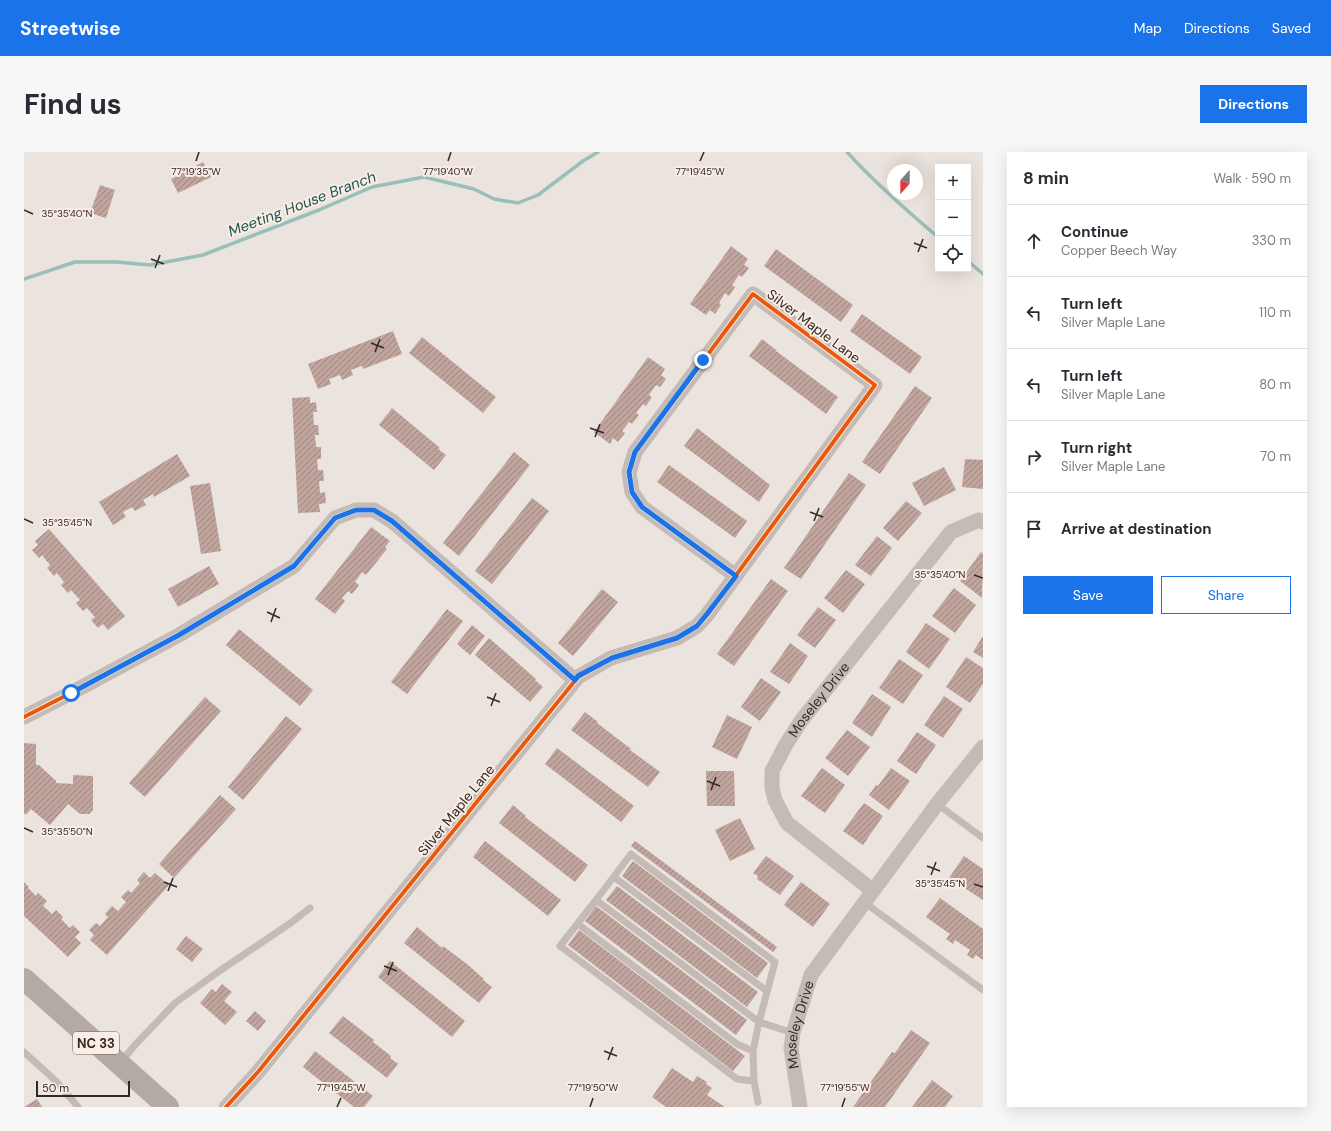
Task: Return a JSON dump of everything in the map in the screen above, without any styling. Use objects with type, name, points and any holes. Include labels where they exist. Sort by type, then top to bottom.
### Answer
[{"type":"main road","name":"NC 33","points":[[24,980],[168,1107]]},
{"type":"street","name":"Silver Maple Lane","points":[[226,1107],[258,1072],[578,676],[612,658],[677,638],[697,626],[736,576],[875,385],[753,294],[635,452],[629,472],[632,492],[642,507],[736,576]]},
{"type":"street","points":[[24,717],[179,635],[294,566],[335,518],[356,510],[374,510],[392,521],[575,680]]},
{"type":"street","name":"Moseley Drive","points":[[868,896],[787,823],[775,800],[772,788],[772,771],[785,746],[801,721],[951,532],[979,520],[983,522]]},
{"type":"street","name":"Moseley Drive","points":[[800,1107],[791,1048],[793,1033],[811,975],[937,804],[983,747]]},
{"type":"lane","points":[[937,804],[983,838]]},
{"type":"lane","points":[[754,1081],[737,1079],[560,946],[631,854],[775,962],[753,1051],[754,1081],[758,1102]]},
{"type":"lane","points":[[614,877],[767,991]]},
{"type":"lane","points":[[868,896],[983,990]]},
{"type":"lane","points":[[596,900],[759,1022],[793,1033]]},
{"type":"lane","points":[[119,1064],[175,1003],[310,908]]},
{"type":"lane","points":[[578,924],[737,1044],[753,1051]]},
{"type":"lane","points":[[24,1052],[58,1082],[78,1107]]},
{"type":"building","points":[[203,162],[211,177],[178,193],[171,179]]},
{"type":"building","points":[[100,185],[115,190],[106,218],[90,213]]},
{"type":"building","points":[[731,246],[748,259],[744,265],[749,268],[742,277],[739,275],[732,285],[735,287],[729,296],[725,293],[719,303],[721,305],[715,314],[710,310],[706,315],[690,304]]},
{"type":"building","points":[[776,249],[853,305],[841,322],[764,266]]},
{"type":"building","points":[[862,314],[922,357],[910,374],[850,331]]},
{"type":"building","points":[[393,331],[402,354],[363,369],[362,366],[351,370],[353,375],[342,380],[340,375],[329,379],[331,384],[318,389],[308,364]]},
{"type":"building","points":[[422,337],[496,397],[483,413],[409,353]]},
{"type":"building","points":[[762,339],[838,397],[826,414],[749,356]]},
{"type":"building","points":[[648,357],[665,369],[661,375],[666,379],[660,387],[656,385],[649,395],[652,397],[646,406],[643,404],[636,413],[639,415],[632,424],[629,422],[622,431],[625,433],[618,442],[613,438],[610,444],[594,432]]},
{"type":"building","points":[[915,386],[932,398],[880,474],[862,462]]},
{"type":"building","points":[[310,397],[310,403],[316,402],[317,412],[313,412],[314,425],[318,425],[319,435],[315,435],[316,447],[321,447],[321,459],[317,459],[318,470],[323,470],[324,481],[319,481],[320,493],[325,492],[326,503],[319,504],[320,512],[298,513],[292,398]]},
{"type":"building","points":[[392,408],[440,448],[438,449],[446,455],[434,470],[379,425]]},
{"type":"building","points":[[697,428],[770,485],[759,502],[684,446]]},
{"type":"building","points":[[514,452],[530,465],[459,556],[443,543]]},
{"type":"building","points":[[177,454],[190,476],[154,497],[153,494],[143,500],[146,505],[135,511],[132,507],[123,512],[126,517],[113,525],[99,502]]},
{"type":"building","points":[[965,459],[983,460],[983,489],[962,487]]},
{"type":"building","points":[[669,465],[747,521],[735,538],[657,482]]},
{"type":"building","points":[[944,467],[956,490],[924,506],[912,483]]},
{"type":"building","points":[[849,473],[866,485],[801,579],[784,568]]},
{"type":"building","points":[[210,483],[221,551],[201,554],[190,486]]},
{"type":"building","points":[[532,498],[549,511],[492,584],[475,571]]},
{"type":"building","points":[[906,501],[922,513],[898,541],[883,528]]},
{"type":"building","points":[[371,527],[390,541],[385,547],[387,549],[366,575],[362,572],[355,582],[359,585],[352,594],[348,591],[342,598],[345,601],[335,614],[315,599]]},
{"type":"building","points":[[49,529],[125,616],[108,630],[103,624],[98,628],[91,620],[95,617],[87,608],[83,611],[76,603],[80,600],[71,590],[68,593],[61,585],[64,582],[57,573],[54,576],[47,568],[50,565],[42,555],[39,558],[32,550],[38,545],[35,541]]},
{"type":"building","points":[[877,536],[892,548],[871,576],[855,565]]},
{"type":"building","points":[[981,552],[983,554],[982,598],[960,581]]},
{"type":"building","points":[[209,566],[219,584],[178,607],[168,589]]},
{"type":"building","points":[[846,570],[865,584],[843,613],[824,598]]},
{"type":"building","points":[[771,579],[788,591],[734,666],[717,654]]},
{"type":"building","points":[[954,588],[976,605],[955,633],[932,616]]},
{"type":"building","points":[[602,589],[618,602],[573,656],[558,643]]},
{"type":"building","points":[[818,607],[836,620],[815,648],[797,635]]},
{"type":"building","points":[[447,609],[463,621],[407,694],[391,682]]},
{"type":"building","points":[[926,623],[950,639],[929,669],[906,652]]},
{"type":"building","points":[[472,625],[485,636],[470,655],[457,644]]},
{"type":"building","points":[[239,629],[313,690],[300,706],[226,645]]},
{"type":"building","points":[[983,636],[983,658],[973,652]]},
{"type":"building","points":[[489,638],[536,679],[535,680],[543,687],[530,702],[475,655]]},
{"type":"building","points":[[790,643],[808,656],[789,684],[770,672]]},
{"type":"building","points":[[966,657],[983,668],[983,684],[970,703],[946,687]]},
{"type":"building","points":[[899,659],[923,675],[903,704],[879,688]]},
{"type":"building","points":[[761,678],[781,692],[760,721],[741,707]]},
{"type":"building","points":[[872,694],[891,707],[872,737],[852,723]]},
{"type":"building","points":[[944,696],[963,709],[943,738],[924,725]]},
{"type":"building","points":[[205,697],[221,711],[145,797],[129,783]]},
{"type":"building","points":[[585,712],[631,749],[630,750],[660,772],[648,787],[571,730]]},
{"type":"building","points":[[727,715],[752,727],[737,759],[712,747]]},
{"type":"building","points":[[286,716],[302,729],[243,800],[228,787]]},
{"type":"building","points":[[847,730],[870,747],[848,776],[825,758]]},
{"type":"building","points":[[917,732],[936,745],[916,774],[897,761]]},
{"type":"building","points":[[24,743],[36,744],[36,765],[39,765],[56,781],[56,783],[73,784],[73,775],[93,776],[93,810],[89,814],[80,814],[68,804],[50,825],[31,809],[27,814],[24,814]]},
{"type":"building","points":[[557,748],[634,806],[621,822],[545,764]]},
{"type":"building","points":[[822,768],[845,785],[825,813],[801,796]]},
{"type":"building","points":[[891,768],[910,781],[889,810],[869,795],[876,785],[878,786]]},
{"type":"building","points":[[706,771],[734,771],[735,806],[707,806]]},
{"type":"building","points":[[220,795],[236,809],[174,878],[159,864]]},
{"type":"building","points":[[864,803],[883,816],[863,845],[843,831]]},
{"type":"building","points":[[513,805],[526,816],[525,817],[588,865],[575,882],[499,823]]},
{"type":"building","points":[[740,818],[755,849],[730,861],[715,830]]},
{"type":"building","points":[[485,841],[561,900],[548,916],[473,857]]},
{"type":"building","points":[[635,841],[777,947],[773,952],[631,846]]},
{"type":"building","points":[[766,856],[794,876],[780,895],[757,879],[758,876],[753,873]]},
{"type":"building","points":[[964,856],[983,869],[983,900],[949,878]]},
{"type":"building","points":[[633,861],[768,963],[757,978],[622,876]]},
{"type":"building","points":[[144,872],[150,878],[155,873],[169,885],[107,955],[90,940],[94,935],[89,930],[96,923],[100,926],[108,917],[105,914],[112,906],[118,911],[126,902],[121,897],[128,890],[131,893],[140,883],[137,880]]},
{"type":"building","points":[[24,882],[36,896],[38,893],[47,901],[43,906],[52,914],[56,910],[63,917],[61,919],[70,928],[73,925],[80,932],[75,937],[81,943],[68,957],[24,916]]},
{"type":"building","points":[[801,882],[830,904],[813,927],[784,905]]},
{"type":"building","points":[[617,886],[758,992],[747,1007],[606,900]]},
{"type":"building","points":[[940,898],[983,929],[983,960],[976,955],[973,959],[967,955],[970,950],[955,940],[953,944],[946,939],[950,934],[926,917]]},
{"type":"building","points":[[596,906],[747,1020],[736,1035],[585,921]]},
{"type":"building","points":[[417,927],[442,948],[443,946],[467,964],[492,987],[479,1003],[404,943]]},
{"type":"building","points":[[579,930],[745,1056],[733,1071],[568,945]]},
{"type":"building","points":[[186,936],[203,949],[192,962],[176,949]]},
{"type":"building","points":[[390,961],[465,1021],[452,1037],[378,977]]},
{"type":"building","points":[[222,984],[232,992],[224,1001],[237,1012],[225,1025],[200,1003],[212,989],[216,992]]},
{"type":"building","points":[[255,1011],[266,1021],[258,1031],[246,1021]]},
{"type":"building","points":[[343,1016],[374,1040],[373,1042],[391,1056],[390,1058],[398,1064],[387,1078],[329,1033]]},
{"type":"building","points":[[911,1030],[930,1043],[885,1107],[853,1107],[892,1052],[895,1053]]},
{"type":"building","points":[[315,1051],[373,1096],[364,1107],[354,1107],[303,1067]]},
{"type":"building","points":[[672,1068],[693,1082],[697,1076],[707,1082],[706,1084],[712,1088],[707,1095],[725,1107],[666,1107],[652,1097]]},
{"type":"building","points":[[932,1080],[953,1096],[945,1107],[912,1107]]},
{"type":"building","points":[[37,1099],[42,1107],[24,1107]]},
{"type":"waterway","name":"Meeting House Branch","points":[[24,279],[75,262],[117,262],[150,265],[203,255],[319,210],[372,187],[424,177],[474,189],[494,199],[518,203],[538,195],[583,161],[598,152]]},
{"type":"waterway","points":[[847,152],[891,196],[937,236]]},
{"type":"waterway","points":[[971,264],[983,274]]},
{"type":"cycle path","points":[[226,1107],[258,1072],[578,677],[611,658],[677,638],[697,626],[707,615],[875,385],[753,294],[635,452],[629,472],[632,492],[642,507],[736,576]]},
{"type":"cycle path","points":[[24,717],[179,635],[294,566],[335,518],[356,510],[374,510],[392,521],[575,680]]},
{"type":"route","points":[[71,693],[179,635],[294,566],[335,518],[356,510],[374,510],[392,521],[575,680],[578,676],[612,658],[677,638],[697,626],[736,576],[642,507],[632,492],[629,472],[635,452],[703,360]]}]
